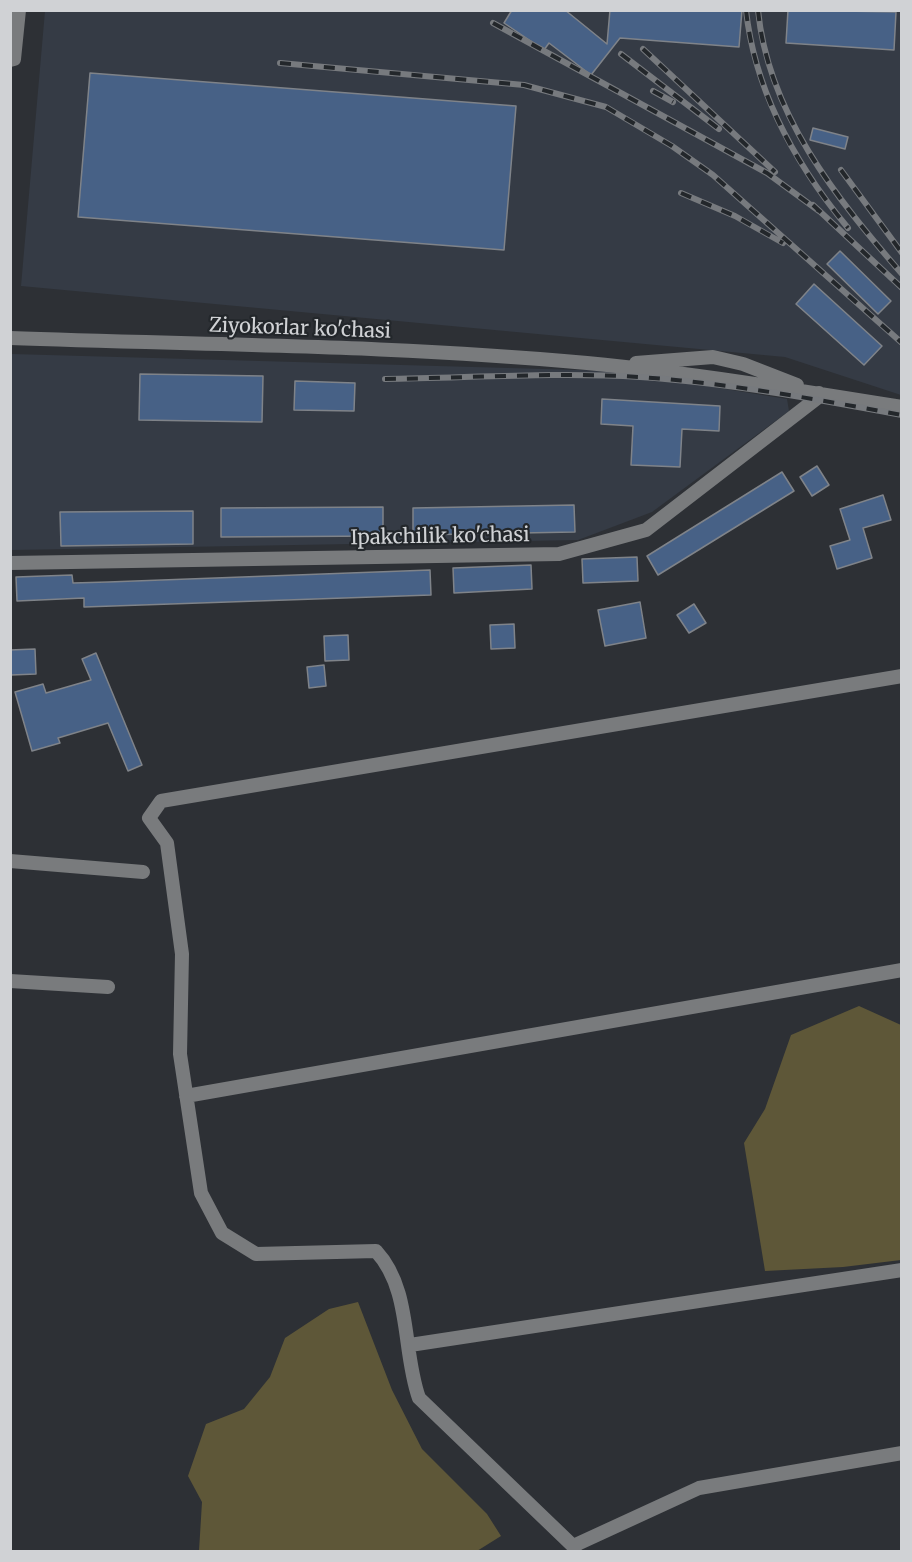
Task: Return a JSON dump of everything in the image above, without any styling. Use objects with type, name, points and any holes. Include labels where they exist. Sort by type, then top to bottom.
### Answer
[{"type":"street","points":[[10,60],[14,59],[19,10]]},
{"type":"street","name":"Ziyokorlar ko'chasi","points":[[10,338],[490,356],[589,363],[819,393],[902,407]]},
{"type":"street","name":"Ziyokorlar ko'chasi","points":[[589,363],[651,363],[691,357],[713,357],[743,364],[819,393]]},
{"type":"street","name":"Ipakchilik ko'chasi","points":[[10,563],[559,554],[646,530],[816,399],[819,393]]},
{"type":"street","points":[[902,675],[161,801],[149,818],[167,843],[182,954],[180,1054],[201,1193],[222,1233],[256,1254],[376,1251],[390,1267],[410,1345],[411,1375],[419,1398],[574,1549],[699,1488],[902,1453]]},
{"type":"street","points":[[10,861],[143,872]]},
{"type":"street","points":[[186,1096],[902,970]]},
{"type":"street","points":[[10,981],[108,987]]},
{"type":"street","points":[[410,1345],[902,1270]]},
{"type":"shaded area","points":[[45,11],[901,11],[901,395],[785,357],[21,286]]},
{"type":"shaded area","points":[[12,354],[615,371],[787,399],[789,411],[652,512],[578,540],[12,550]]},
{"type":"shaded area","points":[[859,1006],[901,1025],[901,1260],[843,1267],[765,1271],[744,1143],[765,1109],[791,1035]]},
{"type":"shaded area","points":[[358,1302],[392,1390],[422,1449],[487,1514],[501,1536],[477,1551],[199,1551],[202,1502],[188,1476],[206,1424],[244,1409],[270,1377],[285,1338],[329,1309]]},
{"type":"building","points":[[512,10],[565,10],[607,44],[610,10],[742,10],[739,47],[620,38],[591,75],[549,43],[544,50],[504,23]]},
{"type":"building","points":[[788,10],[896,12],[894,50],[786,43]]},
{"type":"building","points":[[90,73],[516,106],[504,250],[78,217]]},
{"type":"building","points":[[813,128],[848,137],[845,149],[810,140]]},
{"type":"building","points":[[840,251],[891,301],[878,314],[827,264]]},
{"type":"building","points":[[814,284],[882,346],[864,365],[796,304]]},
{"type":"building","points":[[140,374],[263,376],[262,422],[139,420]]},
{"type":"building","points":[[295,381],[355,383],[354,411],[294,410]]},
{"type":"building","points":[[602,399],[720,406],[719,431],[682,429],[680,467],[631,465],[633,426],[601,424]]},
{"type":"building","points":[[817,466],[829,485],[812,496],[800,477]]},
{"type":"building","points":[[782,472],[794,491],[658,575],[647,556]]},
{"type":"building","points":[[883,495],[891,520],[863,528],[872,558],[837,569],[830,546],[850,540],[840,509]]},
{"type":"building","points":[[574,505],[575,532],[413,535],[413,508]]},
{"type":"building","points":[[383,507],[383,536],[221,537],[221,508]]},
{"type":"building","points":[[193,511],[193,544],[61,546],[60,512]]},
{"type":"building","points":[[637,557],[638,581],[583,583],[582,559]]},
{"type":"building","points":[[531,565],[532,589],[454,593],[453,568]]},
{"type":"building","points":[[430,570],[431,595],[84,607],[84,598],[17,601],[16,577],[72,575],[73,583]]},
{"type":"building","points":[[640,602],[646,638],[605,646],[598,610]]},
{"type":"building","points":[[694,604],[706,623],[689,633],[677,615]]},
{"type":"building","points":[[514,624],[515,648],[491,649],[490,625]]},
{"type":"building","points":[[348,635],[349,660],[325,661],[324,636]]},
{"type":"building","points":[[35,649],[36,674],[11,675],[10,650]]},
{"type":"building","points":[[96,653],[142,765],[128,771],[108,723],[58,738],[60,743],[32,751],[15,692],[43,684],[46,693],[91,680],[82,659]]},
{"type":"building","points":[[324,665],[326,686],[309,688],[307,667]]},
{"type":"railway","points":[[746,10],[758,70],[781,126],[811,179],[848,228]]},
{"type":"railway","points":[[758,10],[764,48],[775,84],[791,119],[830,184],[902,274]]},
{"type":"railway","points":[[493,23],[767,173],[819,211]]},
{"type":"railway","points":[[643,49],[775,172]]},
{"type":"railway","points":[[621,54],[719,129]]},
{"type":"railway","points":[[280,63],[524,85],[606,107],[672,146],[713,175],[902,343]]},
{"type":"railway","points":[[653,91],[673,102]]},
{"type":"railway","points":[[841,170],[902,253]]},
{"type":"railway","points":[[681,193],[735,216],[783,243]]},
{"type":"railway","points":[[813,205],[902,288]]},
{"type":"railway","points":[[385,379],[545,375],[640,377],[739,387],[902,415]]}]
